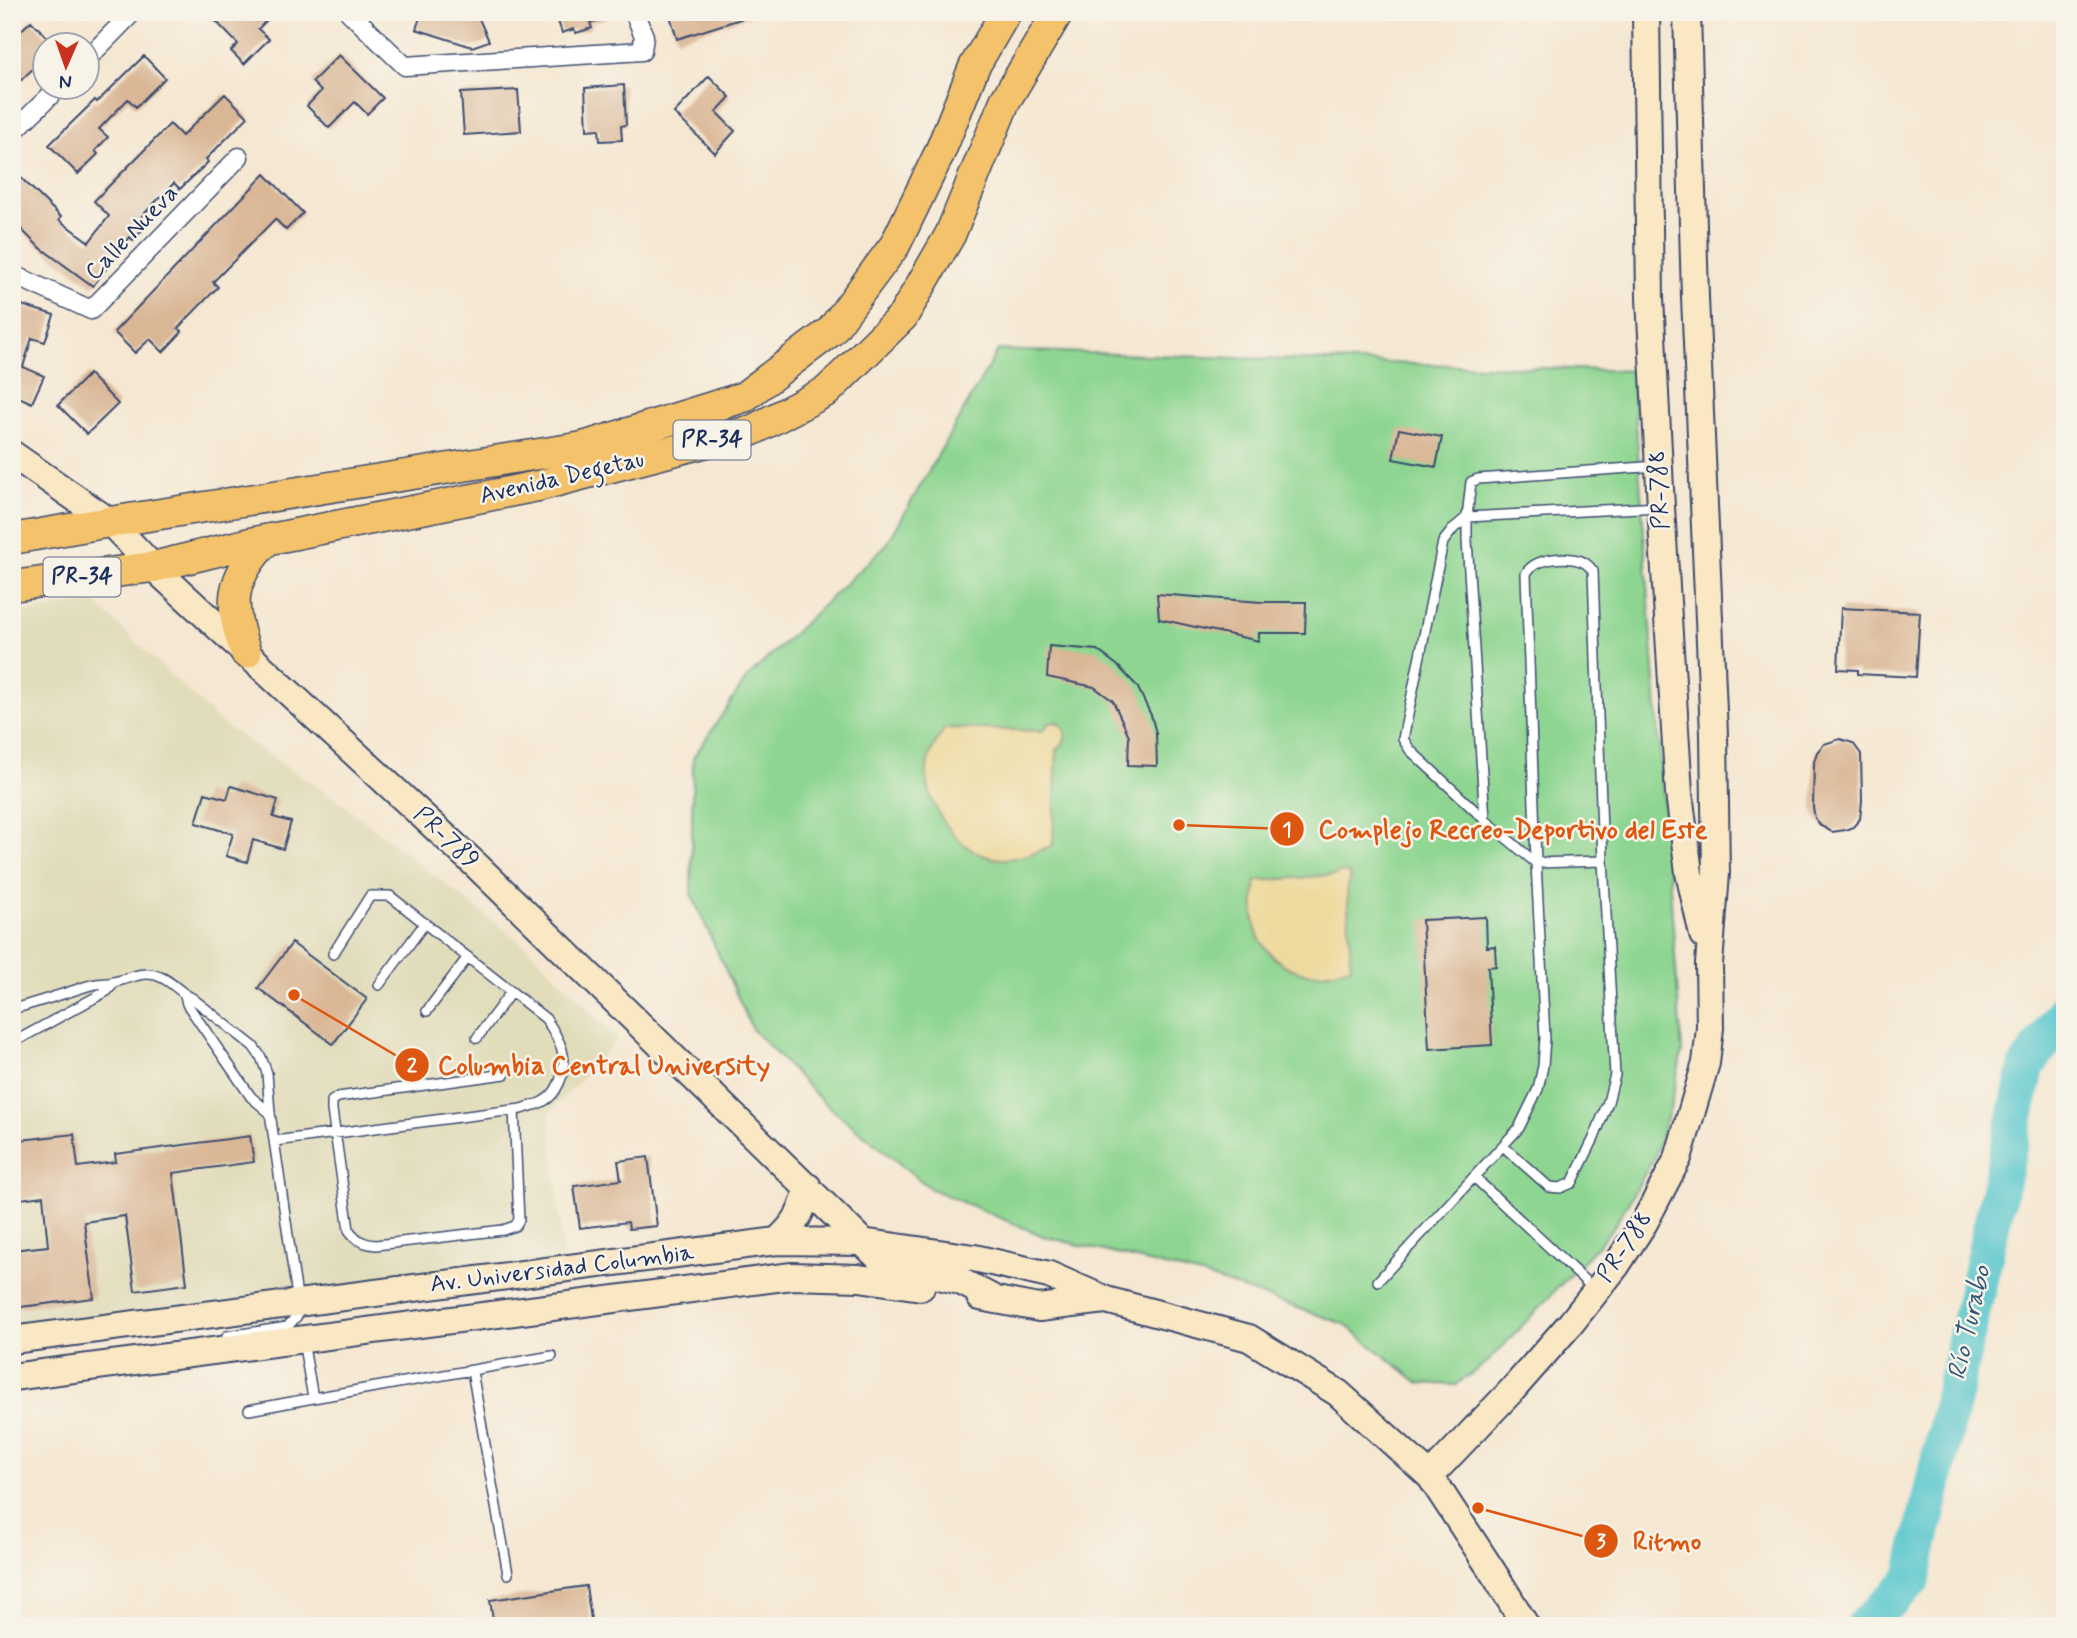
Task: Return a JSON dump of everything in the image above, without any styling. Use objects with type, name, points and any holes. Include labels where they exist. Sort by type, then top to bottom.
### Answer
[{"type":"main road","name":"Avenida Degetau","points":[[12,539],[583,447],[744,397],[831,331],[895,245],[940,152],[974,67],[1006,12]]},
{"type":"main road","name":"Avenida Degetau","points":[[12,586],[153,568],[267,540],[538,486],[753,430],[827,391],[902,316],[950,235],[1005,101],[1058,12]]},
{"type":"main road","points":[[246,653],[236,617],[234,593],[246,565],[267,540]]},
{"type":"street","points":[[102,44],[133,12]]},
{"type":"street","points":[[349,12],[405,66],[642,51],[644,37],[634,12]]},
{"type":"street","name":"PR-788","points":[[1646,12],[1650,298],[1679,793],[1689,873],[1709,964]]},
{"type":"street","name":"PR-788","points":[[1430,1476],[1571,1324],[1616,1266],[1644,1223],[1678,1158],[1706,1063],[1710,1028],[1709,964],[1716,873],[1714,734],[1687,12]]},
{"type":"street","points":[[12,133],[44,102]]},
{"type":"street","name":"Calle Nueva","points":[[12,274],[91,310],[239,157]]},
{"type":"street","name":"PR-789","points":[[12,454],[110,522],[153,568],[477,866],[877,1256],[893,1265],[960,1282],[996,1300]]},
{"type":"street","points":[[1659,466],[1702,465]]},
{"type":"street","points":[[1661,507],[1704,506]]},
{"type":"street","points":[[777,1241],[789,1230],[803,1208],[808,1186]]},
{"type":"street","name":"Av. Universidad Columbia","points":[[12,1340],[777,1241],[862,1242],[974,1258],[1049,1275],[1106,1300],[1249,1338],[1338,1394],[1430,1476],[1525,1626]]},
{"type":"street","points":[[589,1302],[598,1295],[620,1287],[646,1282],[821,1260],[843,1254],[862,1242]]},
{"type":"street","name":"Av. Universidad Columbia","points":[[12,1377],[792,1276],[859,1278],[1040,1308],[1106,1300]]},
{"type":"street","points":[[298,1303],[303,1339]]},
{"type":"lane","points":[[1485,820],[1466,517],[1471,482],[1478,478],[1659,466]]},
{"type":"lane","points":[[1604,861],[1536,863],[1485,820],[1410,750],[1403,739],[1443,542],[1466,517],[1661,507]]},
{"type":"lane","points":[[1378,1280],[1519,1128],[1538,1089],[1545,1038],[1526,574],[1529,568],[1542,560],[1574,559],[1587,564],[1593,571],[1615,1075],[1594,1138],[1572,1183],[1560,1188],[1549,1187],[1503,1146]]},
{"type":"lane","points":[[275,1141],[513,1110],[544,1101],[556,1091],[563,1075],[565,1062],[560,1040],[546,1020],[390,896],[370,896],[333,954]]},
{"type":"lane","points":[[379,985],[425,923]]},
{"type":"lane","points":[[427,1011],[468,957]]},
{"type":"lane","points":[[12,1009],[94,984],[115,982],[133,975],[157,975],[192,998],[253,1046],[261,1056],[267,1073],[270,1113],[298,1303],[297,1316],[288,1326],[219,1338]]},
{"type":"lane","points":[[12,1043],[107,991],[115,982]]},
{"type":"lane","points":[[477,1038],[511,992]]},
{"type":"lane","points":[[185,995],[187,1004],[230,1068],[251,1097],[270,1113]]},
{"type":"lane","points":[[505,1074],[338,1097],[332,1101],[349,1230],[355,1239],[376,1245],[503,1230],[515,1226],[519,1220],[513,1110]]},
{"type":"lane","points":[[1474,1177],[1596,1291]]},
{"type":"lane","points":[[303,1339],[313,1398]]},
{"type":"lane","points":[[157,1358],[175,1348],[198,1342]]},
{"type":"lane","points":[[249,1410],[552,1356]]},
{"type":"lane","points":[[472,1371],[508,1574]]},
{"type":"shaded area","points":[[93,601],[222,724],[339,801],[531,951],[618,1039],[549,1114],[564,1260],[12,1332],[12,614]]},
{"type":"green space","points":[[998,350],[1632,371],[1682,1051],[1671,1106],[1654,1158],[1612,1230],[1490,1360],[1456,1385],[1419,1383],[1344,1324],[1205,1276],[1043,1236],[931,1189],[823,1102],[752,1029],[691,893],[693,758],[747,678],[887,544]]},
{"type":"sand","points":[[1056,722],[1066,735],[1057,749],[1053,845],[1028,855],[1008,859],[986,856],[972,850],[959,840],[938,813],[928,782],[927,767],[931,751],[945,728],[1043,731],[1049,723]]},
{"type":"sand","points":[[1348,873],[1351,878],[1347,886],[1351,967],[1313,973],[1291,969],[1269,953],[1259,938],[1254,912],[1256,881],[1335,875]]},
{"type":"building","points":[[207,12],[275,12],[258,29],[269,39],[244,64],[231,51],[238,44]]},
{"type":"building","points":[[422,12],[476,12],[489,41],[472,47],[416,29]]},
{"type":"building","points":[[555,12],[614,12],[614,16],[590,23],[592,28],[576,33],[574,29],[562,33]]},
{"type":"building","points":[[669,12],[750,12],[750,16],[677,39]]},
{"type":"building","points":[[31,21],[42,32],[32,32],[32,70],[12,89],[12,39]]},
{"type":"building","points":[[339,55],[383,98],[367,114],[355,102],[329,128],[307,106],[321,91],[312,82]]},
{"type":"building","points":[[144,56],[165,78],[136,107],[128,99],[99,129],[108,137],[95,151],[98,154],[78,174],[49,145],[93,102],[102,102],[102,97]]},
{"type":"building","points":[[709,76],[730,97],[716,112],[735,131],[715,153],[674,113]]},
{"type":"building","points":[[624,85],[626,125],[621,126],[622,140],[600,141],[599,129],[587,130],[585,88]]},
{"type":"building","points":[[518,90],[521,131],[464,135],[461,93]]},
{"type":"building","points":[[225,94],[248,117],[180,189],[174,183],[141,217],[148,224],[133,240],[130,237],[93,286],[38,246],[12,220],[12,169],[61,217],[59,220],[89,242],[109,216],[94,201],[170,124],[182,136]]},
{"type":"building","points":[[265,174],[303,213],[286,230],[275,219],[213,282],[218,287],[178,328],[182,332],[163,352],[150,339],[135,353],[114,332]]},
{"type":"building","points":[[12,302],[54,315],[45,342],[32,338],[23,367],[44,376],[32,403],[12,394]]},
{"type":"building","points":[[89,374],[118,404],[87,434],[58,405]]},
{"type":"building","points":[[1399,429],[1442,437],[1436,467],[1393,459]]},
{"type":"building","points":[[1157,594],[1261,602],[1306,602],[1305,633],[1259,633],[1259,641],[1159,619]]},
{"type":"building","points":[[1841,608],[1920,612],[1916,677],[1858,674],[1858,670],[1838,669]]},
{"type":"building","points":[[1049,646],[1097,650],[1117,665],[1137,686],[1151,715],[1156,733],[1157,766],[1128,765],[1129,736],[1113,701],[1094,687],[1047,677]]},
{"type":"building","points":[[1840,739],[1853,743],[1861,754],[1862,801],[1860,819],[1853,827],[1832,832],[1821,826],[1815,818],[1814,762],[1817,752],[1824,744]]},
{"type":"building","points":[[231,786],[278,800],[273,817],[291,822],[283,849],[253,840],[247,862],[226,856],[233,834],[196,823],[205,793],[227,799]]},
{"type":"building","points":[[1486,917],[1487,947],[1495,946],[1496,966],[1488,967],[1492,1045],[1429,1049],[1422,920]]},
{"type":"building","points":[[292,943],[367,999],[333,1044],[258,988]]},
{"type":"building","points":[[74,1134],[78,1167],[116,1162],[115,1154],[250,1136],[254,1162],[173,1173],[187,1284],[135,1291],[125,1216],[84,1222],[94,1298],[12,1308],[12,1250],[48,1246],[43,1196],[12,1200],[12,1141]]},
{"type":"building","points":[[648,1157],[657,1226],[629,1229],[628,1222],[580,1228],[574,1186],[621,1180],[618,1161]]},
{"type":"building","points":[[586,1586],[592,1626],[494,1626],[490,1600]]},
{"type":"waterway","name":"Río Turabo","points":[[1864,1626],[1912,1580],[2027,1066],[2065,1011]]},
{"type":"place","name":"Complejo Recreo-Deportivo del Este","points":[[1179,825]]},
{"type":"place","name":"Columbia Central University","points":[[294,995]]},
{"type":"place","name":"Ritmo","points":[[1478,1508]]}]
